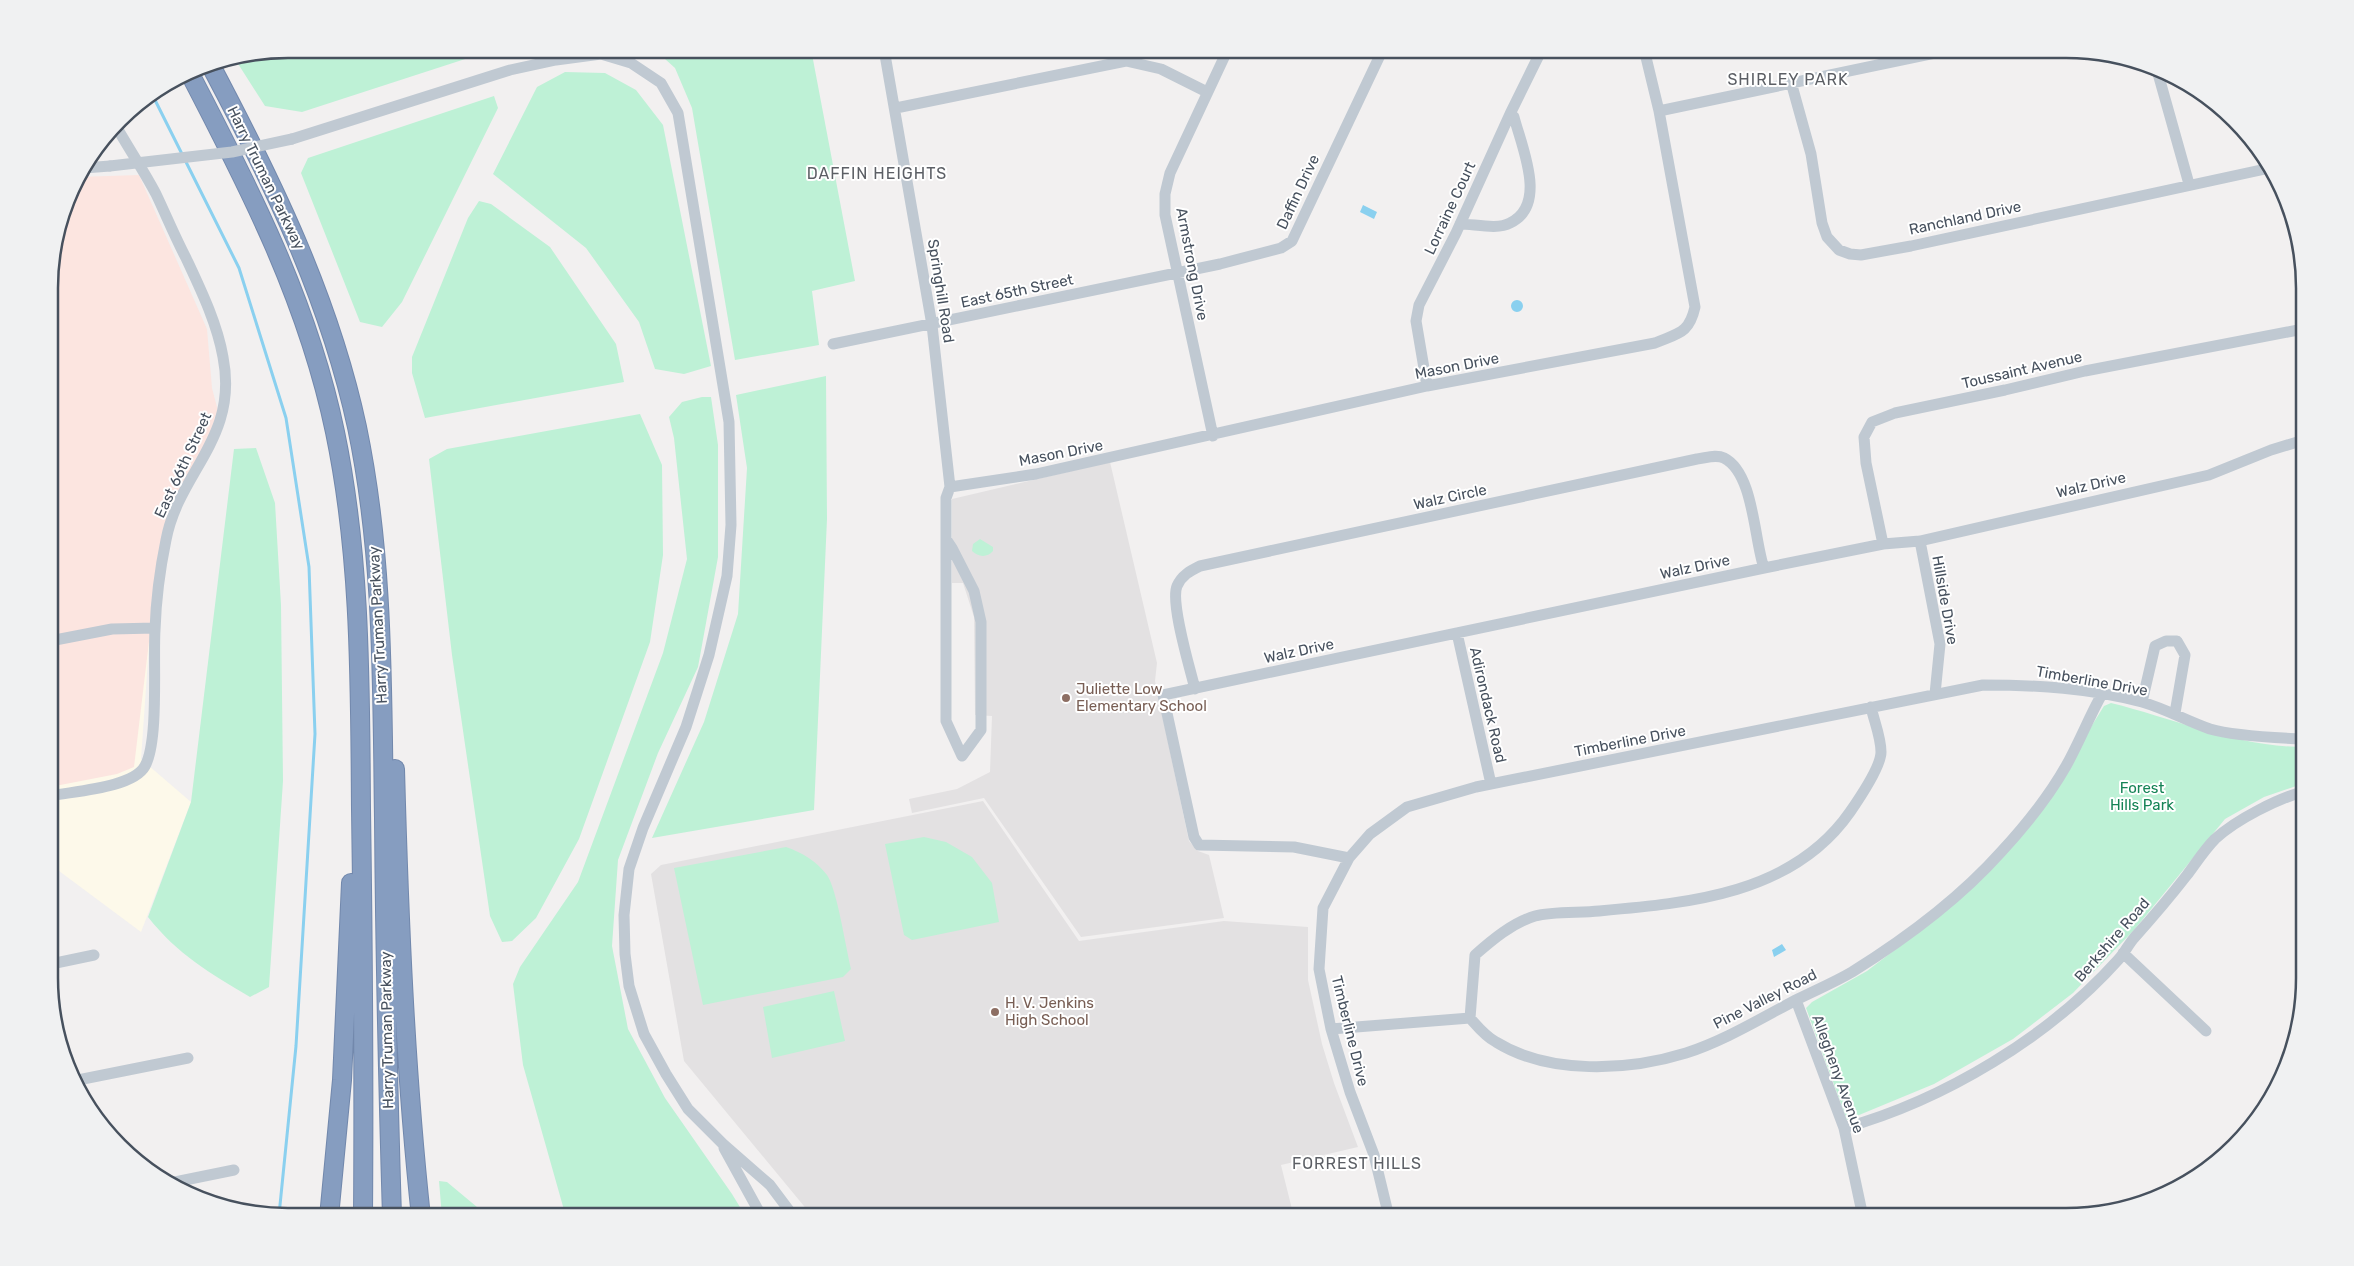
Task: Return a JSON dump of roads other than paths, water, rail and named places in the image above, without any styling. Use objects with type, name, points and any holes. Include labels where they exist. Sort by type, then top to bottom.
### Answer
[{"type":"highway","name":"Harry Truman Parkway","points":[[213,70],[282,205],[313,282],[348,389],[370,499],[380,611],[386,1004],[392,1208]]},
{"type":"highway","name":"Harry Truman Parkway","points":[[192,79],[244,177],[272,237],[305,325],[328,404],[341,465],[354,558],[358,612],[364,1060],[363,1208]]},
{"type":"highway","points":[[370,499],[387,610],[393,687],[398,900],[406,1051],[420,1208]]},
{"type":"highway","points":[[330,1208],[342,1080],[353,846],[360,753]]},
{"type":"street","points":[[91,167],[232,152],[292,139],[510,70],[571,58]]},
{"type":"street","points":[[614,58],[631,63],[661,83],[678,112],[729,422],[731,525],[727,576],[709,655],[686,727],[629,869],[624,915],[625,954],[629,986],[644,1034],[688,1109],[723,1144],[770,1185],[787,1208]]},
{"type":"street","name":"Springhill Road","points":[[886,58],[896,108],[932,325],[950,487],[946,498],[946,539],[946,721],[962,756],[981,730],[983,717],[981,622],[974,591],[946,539]]},
{"type":"street","name":"Armstrong Drive","points":[[1214,436],[1177,272],[1166,215],[1165,194],[1170,173],[1224,58]]},
{"type":"street","name":"Daffin Drive","points":[[1177,272],[1281,248],[1292,241],[1379,58]]},
{"type":"street","name":"Lorraine Court","points":[[1427,386],[1416,322],[1419,306],[1460,224],[1538,58]]},
{"type":"street","name":"Mason Drive","points":[[950,487],[1036,474],[1214,436],[1427,386],[1655,343],[1681,332],[1692,322],[1694,307],[1659,111],[1646,58]]},
{"type":"street","points":[[1659,111],[1910,58]]},
{"type":"street","points":[[896,108],[1126,60],[1161,69],[1207,92]]},
{"type":"street","points":[[2159,77],[2189,184]]},
{"type":"street","name":"Ranchland Drive","points":[[1791,82],[1811,154],[1822,222],[1827,237],[1839,250],[1850,254],[1861,255],[1911,246],[2264,169]]},
{"type":"street","points":[[1460,224],[1509,224],[1525,212],[1529,204],[1531,193],[1530,179],[1514,117],[1510,114]]},
{"type":"street","name":"East 66th Street","points":[[58,795],[120,783],[134,778],[146,766],[152,738],[155,628],[166,538],[177,506],[218,431],[224,413],[225,373],[222,351],[202,292],[155,192],[119,131]]},
{"type":"street","name":"East 65th Street","points":[[833,344],[932,325],[1177,272]]},
{"type":"street","name":"Toussaint Avenue","points":[[1882,544],[1866,464],[1864,437],[1872,422],[1895,413],[2085,371],[2296,331]]},
{"type":"street","name":"Walz Drive","points":[[1349,858],[1294,847],[1256,845],[1218,847],[1199,845],[1194,837],[1162,695],[1764,568],[1882,544],[1920,540],[2209,475],[2270,450],[2296,442]]},
{"type":"street","name":"Walz Circle","points":[[1194,689],[1175,602],[1177,586],[1185,573],[1200,566],[1688,461],[1713,456],[1722,458],[1736,470],[1743,482],[1753,514],[1764,568]]},
{"type":"street","name":"Hillside Drive","points":[[1920,540],[1940,644],[1935,694]]},
{"type":"street","points":[[58,639],[112,628],[155,628]]},
{"type":"street","name":"Adirondack Road","points":[[1457,633],[1491,784]]},
{"type":"street","points":[[2142,702],[2155,646],[2166,641],[2177,641],[2185,656],[2175,713]]},
{"type":"street","name":"Timberline Drive","points":[[1388,1208],[1374,1155],[1350,1092],[1332,1029],[1319,969],[1323,908],[1349,858],[1370,834],[1407,807],[1491,784],[1983,685],[2041,685],[2102,694],[2142,702],[2175,713],[2211,729],[2296,738]]},
{"type":"street","name":"Pine Valley Road","points":[[1470,1018],[1478,1029],[1495,1042],[1517,1054],[1543,1062],[1588,1067],[1647,1062],[1686,1053],[1757,1022],[1850,973],[1897,942],[1965,889],[2001,852],[2039,805],[2066,765],[2102,694]]},
{"type":"street","points":[[1332,1029],[1470,1018],[1475,955],[1494,937],[1535,916],[1664,905],[1736,892],[1787,870],[1811,852],[1842,824],[1870,778],[1881,753],[1871,707]]},
{"type":"street","name":"Berkshire Road","points":[[1844,1128],[1910,1105],[2022,1044],[2078,1002],[2123,953],[2216,839],[2260,810],[2296,794]]},
{"type":"street","points":[[2123,953],[2206,1031]]},
{"type":"street","points":[[58,963],[94,955]]},
{"type":"street","name":"Allegheny Avenue","points":[[1796,1000],[1844,1128],[1861,1208]]},
{"type":"street","points":[[81,1079],[188,1058]]},
{"type":"street","points":[[723,1144],[730,1163],[757,1208]]},
{"type":"street","points":[[179,1181],[234,1170]]},
{"type":"water","points":[[1363,205],[1377,212],[1374,219],[1360,212]]},
{"type":"water","points":[[1517,300],[1523,306],[1517,312],[1511,306]]},
{"type":"water","points":[[1782,944],[1786,950],[1774,957],[1772,950]]},
{"type":"waterway","points":[[155,100],[182,154]]},
{"type":"waterway","points":[[185,160],[239,268],[286,418],[309,567],[315,734],[296,1046],[280,1208]]},
{"type":"place","name":"Juliette Low Elementary School","points":[[1066,698]]},
{"type":"place","name":"H. V. Jenkins High School","points":[[995,1012]]},
{"type":"district","name":"SHIRLEY PARK","points":[[1788,79]]},
{"type":"district","name":"DAFFIN HEIGHTS","points":[[877,173]]},
{"type":"district","name":"FORREST HILLS","points":[[1357,1163]]},
{"type":"park label","name":"Forest Hills Park","points":[[2142,796]]}]
